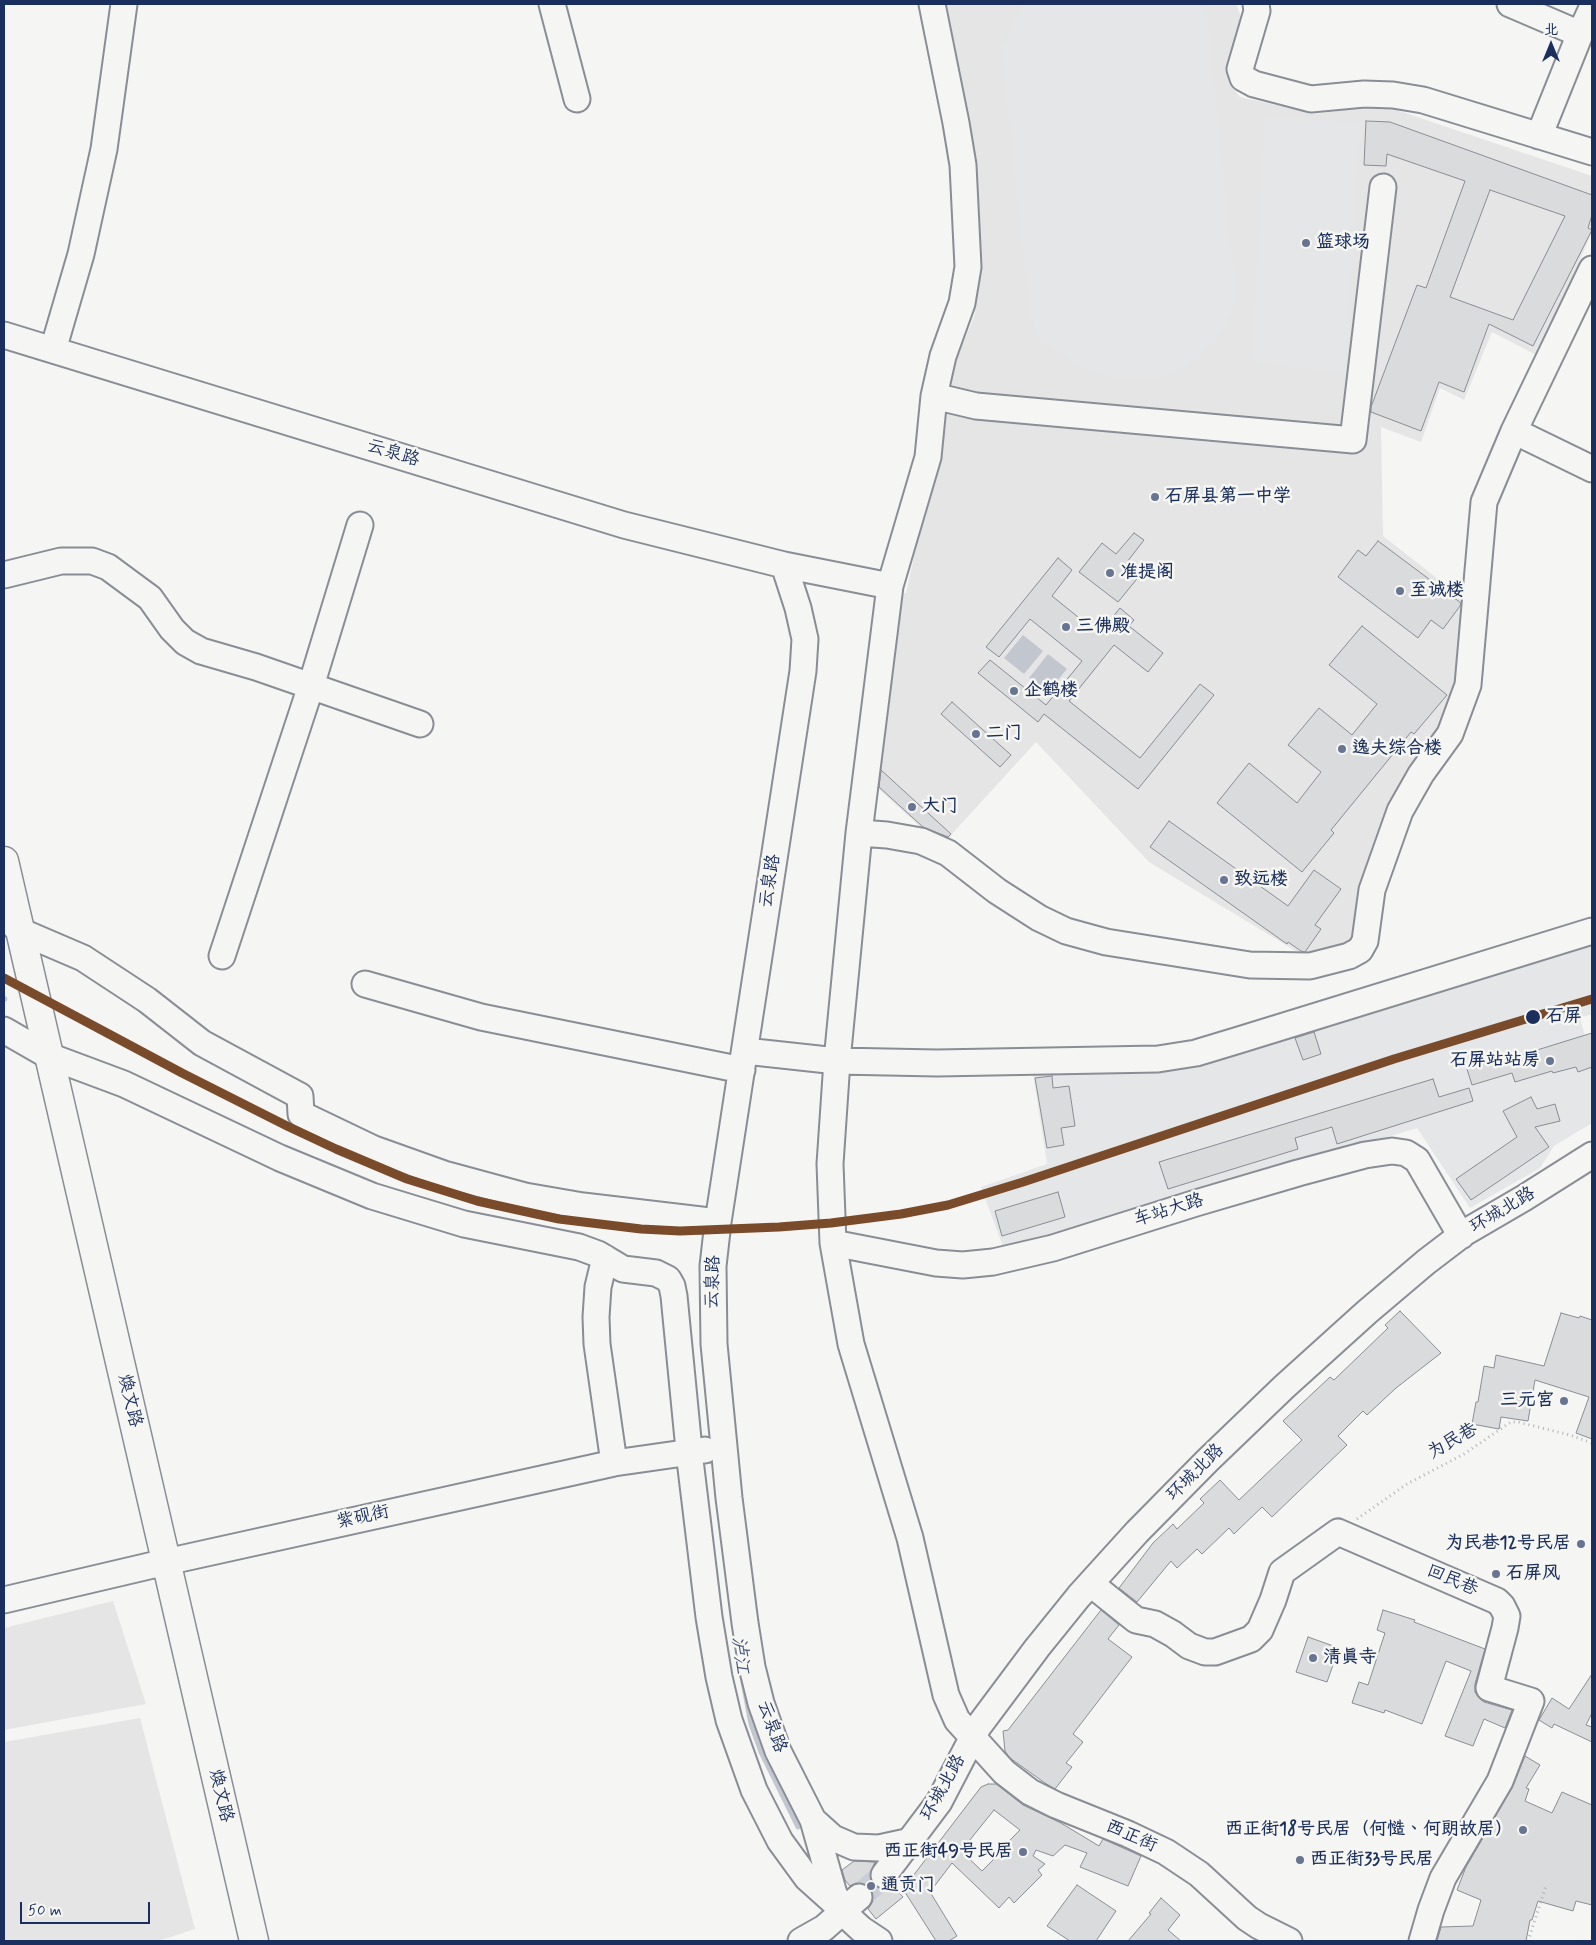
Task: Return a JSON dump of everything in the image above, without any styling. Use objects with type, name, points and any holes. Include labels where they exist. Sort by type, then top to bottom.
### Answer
[{"type":"main road","name":"焕文路","points":[[4,861],[12,924],[49,1056],[254,1941]]},
{"type":"street","points":[[53,350],[81,254],[104,148],[125,4]]},
{"type":"street","points":[[552,4],[577,99]]},
{"type":"street","name":"西正街","points":[[932,4],[932,12],[956,123],[963,166],[968,267],[962,303],[943,356],[934,396],[928,457],[890,586],[859,833],[837,1061],[830,1164],[833,1243],[851,1344],[910,1538],[946,1695],[957,1720],[1004,1772],[1030,1792],[1166,1852],[1199,1874],[1253,1922],[1289,1941]]},
{"type":"street","points":[[1256,4],[1257,11],[1240,68],[1242,78],[1254,84],[1311,99],[1364,94],[1393,95],[1423,100],[1592,152]]},
{"type":"street","points":[[1510,4],[1580,34]]},
{"type":"street","points":[[1539,136],[1592,8]]},
{"type":"street","points":[[934,396],[976,406],[1353,440],[1383,187]]},
{"type":"street","points":[[859,833],[887,835],[921,841],[948,853],[997,891],[1039,918],[1066,931],[1106,942],[1250,965],[1310,966],[1349,956],[1360,950],[1365,941],[1372,890],[1400,811],[1421,774],[1450,734],[1468,685],[1484,502],[1514,431],[1592,269]]},
{"type":"street","name":"云泉路","points":[[4,335],[624,525],[784,565],[890,586]]},
{"type":"street","points":[[1514,431],[1592,469]]},
{"type":"street","points":[[222,956],[311,686],[360,525]]},
{"type":"street","points":[[4,574],[61,561],[92,561],[108,567],[150,598],[172,630],[185,642],[201,651],[256,667],[420,724]]},
{"type":"street","name":"云泉路","points":[[784,565],[798,608],[805,639],[803,671],[718,1222],[713,1266],[714,1344],[724,1448],[746,1623],[752,1667],[761,1703],[778,1751],[813,1820],[834,1894],[851,1904],[861,1929],[879,1941]]},
{"type":"street","points":[[12,924],[83,958],[147,1000],[202,1043],[300,1096],[301,1114],[374,1149],[444,1174],[525,1196],[583,1206],[718,1222]]},
{"type":"street","points":[[365,984],[481,1017],[744,1060],[937,1064],[1158,1059],[1196,1053],[1592,931]]},
{"type":"street","points":[[4,1030],[49,1056],[124,1084],[280,1158],[372,1196],[464,1224],[579,1247],[605,1258],[623,1269],[656,1273],[668,1279],[674,1296],[709,1617],[728,1720],[754,1790],[780,1841],[807,1878],[851,1904],[824,1928],[801,1941]]},
{"type":"street","name":"车站大路","points":[[833,1243],[936,1263],[963,1265],[993,1262],[1053,1248],[1298,1173],[1365,1155],[1392,1151],[1406,1153],[1416,1160],[1460,1236]]},
{"type":"street","name":"环城北路","points":[[884,1875],[939,1802],[972,1737],[1037,1648],[1090,1584],[1137,1532],[1284,1387],[1426,1262],[1460,1236],[1592,1155]]},
{"type":"street","points":[[605,1258],[598,1287],[597,1344],[614,1463]]},
{"type":"street","points":[[679,1346],[714,1344]]},
{"type":"street","name":"紫砚街","points":[[4,1600],[166,1562],[614,1463],[724,1448]]},
{"type":"street","points":[[1090,1584],[1136,1620],[1155,1624],[1189,1646],[1205,1652],[1215,1652],[1251,1639],[1260,1630],[1273,1600],[1282,1572],[1338,1532]]},
{"type":"street","name":"回民巷","points":[[1338,1532],[1497,1600],[1507,1616],[1489,1688],[1532,1701],[1500,1781],[1443,1878],[1422,1941]]},
{"type":"street","points":[[813,1820],[833,1838],[854,1847],[879,1848],[911,1841]]},
{"type":"path","name":"为民巷","points":[[1338,1532],[1407,1484],[1464,1454],[1511,1422],[1518,1422],[1570,1435],[1592,1443]]},
{"type":"path","points":[[1528,1941],[1546,1886]]},
{"type":"shaded area","name":"石屏县第一中学","points":[[936,4],[1235,4],[1244,26],[1229,83],[1240,97],[1315,114],[1382,105],[1592,176],[1592,232],[1538,356],[1492,332],[1464,400],[1440,388],[1421,442],[1381,427],[1383,536],[1470,604],[1460,684],[1354,941],[1304,956],[1149,862],[1036,742],[941,846],[869,780],[894,595],[906,593],[936,458],[935,438],[956,361],[975,314],[968,128]]},
{"type":"shaded area","points":[[1023,4],[1202,4],[1207,18],[1237,304],[1225,327],[1181,371],[1150,380],[1112,377],[1082,368],[1060,354],[1042,339],[1030,315],[1001,47]]},
{"type":"shaded area","name":"篮球场","points":[[1265,116],[1360,123],[1345,372],[1252,363]]},
{"type":"shaded area","points":[[1023,635],[1043,651],[1024,674],[1004,658]]},
{"type":"shaded area","points":[[1048,654],[1067,669],[1047,693],[1029,678]]},
{"type":"shaded area","points":[[1592,941],[1592,1014],[1580,1018],[1592,1060],[1592,1123],[1554,1146],[1540,1168],[1470,1208],[1417,1128],[1005,1252],[981,1187],[1047,1164],[1030,1054],[1204,1058]]},
{"type":"shaded area","points":[[113,1601],[146,1704],[4,1730],[4,1628]]},
{"type":"shaded area","points":[[140,1718],[195,1929],[158,1941],[4,1941],[4,1742]]},
{"type":"building","points":[[1366,121],[1390,122],[1592,195],[1592,215],[1588,228],[1592,230],[1533,346],[1489,324],[1464,392],[1439,382],[1421,431],[1371,412],[1371,407],[1417,285],[1426,288],[1465,181],[1387,154],[1386,166],[1364,165]],"holes":[[[1490,190],[1565,216],[1513,320],[1450,297]]]},
{"type":"building","name":"准提阁","points":[[1134,533],[1144,540],[1127,562],[1141,574],[1118,602],[1079,572],[1102,543],[1116,554]]},
{"type":"building","name":"至诚楼","points":[[1378,541],[1461,603],[1443,629],[1431,620],[1418,638],[1338,577],[1358,550],[1366,556]]},
{"type":"building","points":[[1058,558],[1072,570],[1052,596],[1099,634],[1120,608],[1134,620],[1129,626],[1163,653],[1148,672],[1114,645],[1069,701],[1140,758],[1200,684],[1214,695],[1138,789],[1044,714],[1038,722],[978,673],[990,660],[1046,705],[1082,661],[1030,619],[999,657],[986,647]]},
{"type":"building","name":"逸夫综合楼","points":[[1362,626],[1447,695],[1414,734],[1411,732],[1331,830],[1334,833],[1302,872],[1217,803],[1249,763],[1297,803],[1321,772],[1288,745],[1319,708],[1352,735],[1377,704],[1329,665]]},
{"type":"building","points":[[952,702],[1011,755],[1000,767],[941,714]]},
{"type":"building","points":[[881,770],[951,834],[948,837],[923,827],[879,787]]},
{"type":"building","name":"致远楼","points":[[1169,821],[1288,906],[1314,870],[1341,889],[1315,925],[1321,929],[1305,952],[1288,942],[1287,944],[1150,847]]},
{"type":"building","points":[[1314,1032],[1321,1054],[1303,1060],[1295,1038]]},
{"type":"building","name":"石屏站站房","points":[[1592,1033],[1592,1067],[1578,1072],[1576,1067],[1553,1073],[1552,1071],[1515,1082],[1512,1073],[1472,1085],[1467,1069],[1504,1057],[1505,1060]]},
{"type":"building","points":[[1052,1076],[1053,1088],[1069,1086],[1075,1126],[1061,1128],[1064,1145],[1047,1148],[1035,1078]]},
{"type":"building","points":[[1433,1079],[1439,1097],[1469,1088],[1473,1101],[1337,1144],[1332,1127],[1295,1138],[1298,1149],[1168,1189],[1159,1162]]},
{"type":"building","points":[[1531,1097],[1537,1109],[1555,1104],[1560,1121],[1535,1127],[1549,1147],[1471,1200],[1456,1179],[1517,1137],[1503,1111]]},
{"type":"building","points":[[1058,1192],[1065,1217],[1002,1236],[995,1211]]},
{"type":"building","points":[[1400,1311],[1441,1353],[1396,1388],[1367,1415],[1363,1411],[1338,1436],[1347,1445],[1272,1517],[1262,1507],[1234,1534],[1229,1528],[1202,1554],[1197,1549],[1177,1568],[1171,1561],[1137,1602],[1119,1588],[1153,1543],[1173,1524],[1177,1529],[1204,1503],[1200,1499],[1220,1480],[1239,1500],[1302,1440],[1283,1421],[1330,1377],[1334,1380],[1388,1328],[1385,1325]]},
{"type":"building","points":[[1561,1313],[1592,1320],[1592,1439],[1576,1433],[1589,1397],[1535,1380],[1528,1421],[1501,1417],[1499,1429],[1472,1424],[1484,1366],[1494,1368],[1496,1355],[1544,1366]]},
{"type":"building","points":[[1101,1610],[1119,1625],[1108,1639],[1132,1657],[1073,1734],[1083,1742],[1066,1763],[1072,1767],[1055,1789],[1010,1758],[1005,1751],[1003,1731],[1008,1730]]},
{"type":"building","points":[[1383,1610],[1415,1620],[1414,1622],[1485,1649],[1475,1684],[1475,1692],[1484,1702],[1512,1710],[1505,1728],[1484,1719],[1473,1746],[1445,1736],[1471,1671],[1446,1661],[1422,1724],[1385,1710],[1384,1713],[1352,1703],[1359,1682],[1368,1685],[1385,1633],[1377,1630]]},
{"type":"building","name":"清真寺","points":[[1308,1637],[1339,1648],[1327,1682],[1296,1672]]},
{"type":"building","points":[[1592,1674],[1592,1713],[1586,1725],[1592,1727],[1592,1742],[1554,1724],[1552,1728],[1539,1720],[1552,1698],[1569,1709]]},
{"type":"building","points":[[1525,1756],[1540,1765],[1526,1788],[1529,1789],[1525,1801],[1552,1813],[1562,1792],[1592,1805],[1592,1905],[1576,1901],[1573,1911],[1538,1901],[1532,1920],[1530,1920],[1526,1941],[1437,1941],[1441,1927],[1473,1926],[1481,1900],[1457,1890],[1466,1867],[1512,1788]]},
{"type":"building","points":[[988,1784],[996,1784],[1023,1805],[1061,1823],[1099,1846],[1103,1839],[1141,1856],[1128,1886],[1080,1867],[1087,1853],[1065,1845],[1053,1856],[1036,1850],[1033,1856],[1045,1864],[1038,1870],[1042,1875],[1014,1903],[1009,1897],[999,1908],[952,1863],[930,1892],[957,1936],[949,1941],[936,1941],[903,1889],[981,1787]],"holes":[[[994,1810],[1020,1830],[982,1871],[961,1851]]]},
{"type":"building","name":"通贡门","points":[[854,1861],[875,1862],[870,1874],[871,1881],[875,1886],[883,1889],[893,1886],[903,1897],[876,1919],[868,1909],[873,1901],[870,1888],[863,1883],[856,1883],[850,1886],[845,1880],[842,1870]]},
{"type":"building","points":[[1077,1885],[1116,1911],[1096,1941],[1070,1941],[1047,1926]]},
{"type":"building","points":[[1161,1898],[1180,1915],[1168,1930],[1181,1941],[1128,1941],[1151,1914],[1149,1913]]},
{"type":"waterway","name":"泸江","points":[[741,1671],[751,1724],[761,1752],[798,1827]]},
{"type":"tunnel","points":[[859,1897],[884,1875]]},
{"type":"transit line","points":[[4,978],[182,1073],[289,1127],[407,1179],[477,1201],[559,1219],[641,1229],[680,1231],[831,1223],[901,1214],[948,1205],[1394,1059],[1592,999]]},
{"type":"place","name":"篮球场","points":[[1306,243]]},
{"type":"place","name":"石屏县第一中学","points":[[1155,497]]},
{"type":"place","name":"准提阁","points":[[1110,573]]},
{"type":"place","name":"至诚楼","points":[[1400,591]]},
{"type":"place","name":"三佛殿","points":[[1066,627]]},
{"type":"place","name":"企鹤楼","points":[[1014,691]]},
{"type":"place","name":"二门","points":[[976,734]]},
{"type":"place","name":"逸夫综合楼","points":[[1342,749]]},
{"type":"place","name":"大门","points":[[912,807]]},
{"type":"place","name":"致远楼","points":[[1224,880]]},
{"type":"place","name":"石屏","points":[[1533,1017]]},
{"type":"place","name":"石屏站站房","points":[[1550,1061]]},
{"type":"place","name":"三元宫","points":[[1564,1401]]},
{"type":"place","name":"为民巷12号民居","points":[[1581,1544]]},
{"type":"place","name":"石屏风","points":[[1496,1574]]},
{"type":"place","name":"清真寺","points":[[1313,1658]]},
{"type":"place","name":"西正街18号民居（何慥、何朗故居）","points":[[1523,1830]]},
{"type":"place","name":"西正街49号民居","points":[[1023,1852]]},
{"type":"place","name":"西正街33号民居","points":[[1300,1860]]},
{"type":"place","name":"通贡门","points":[[871,1886]]}]
